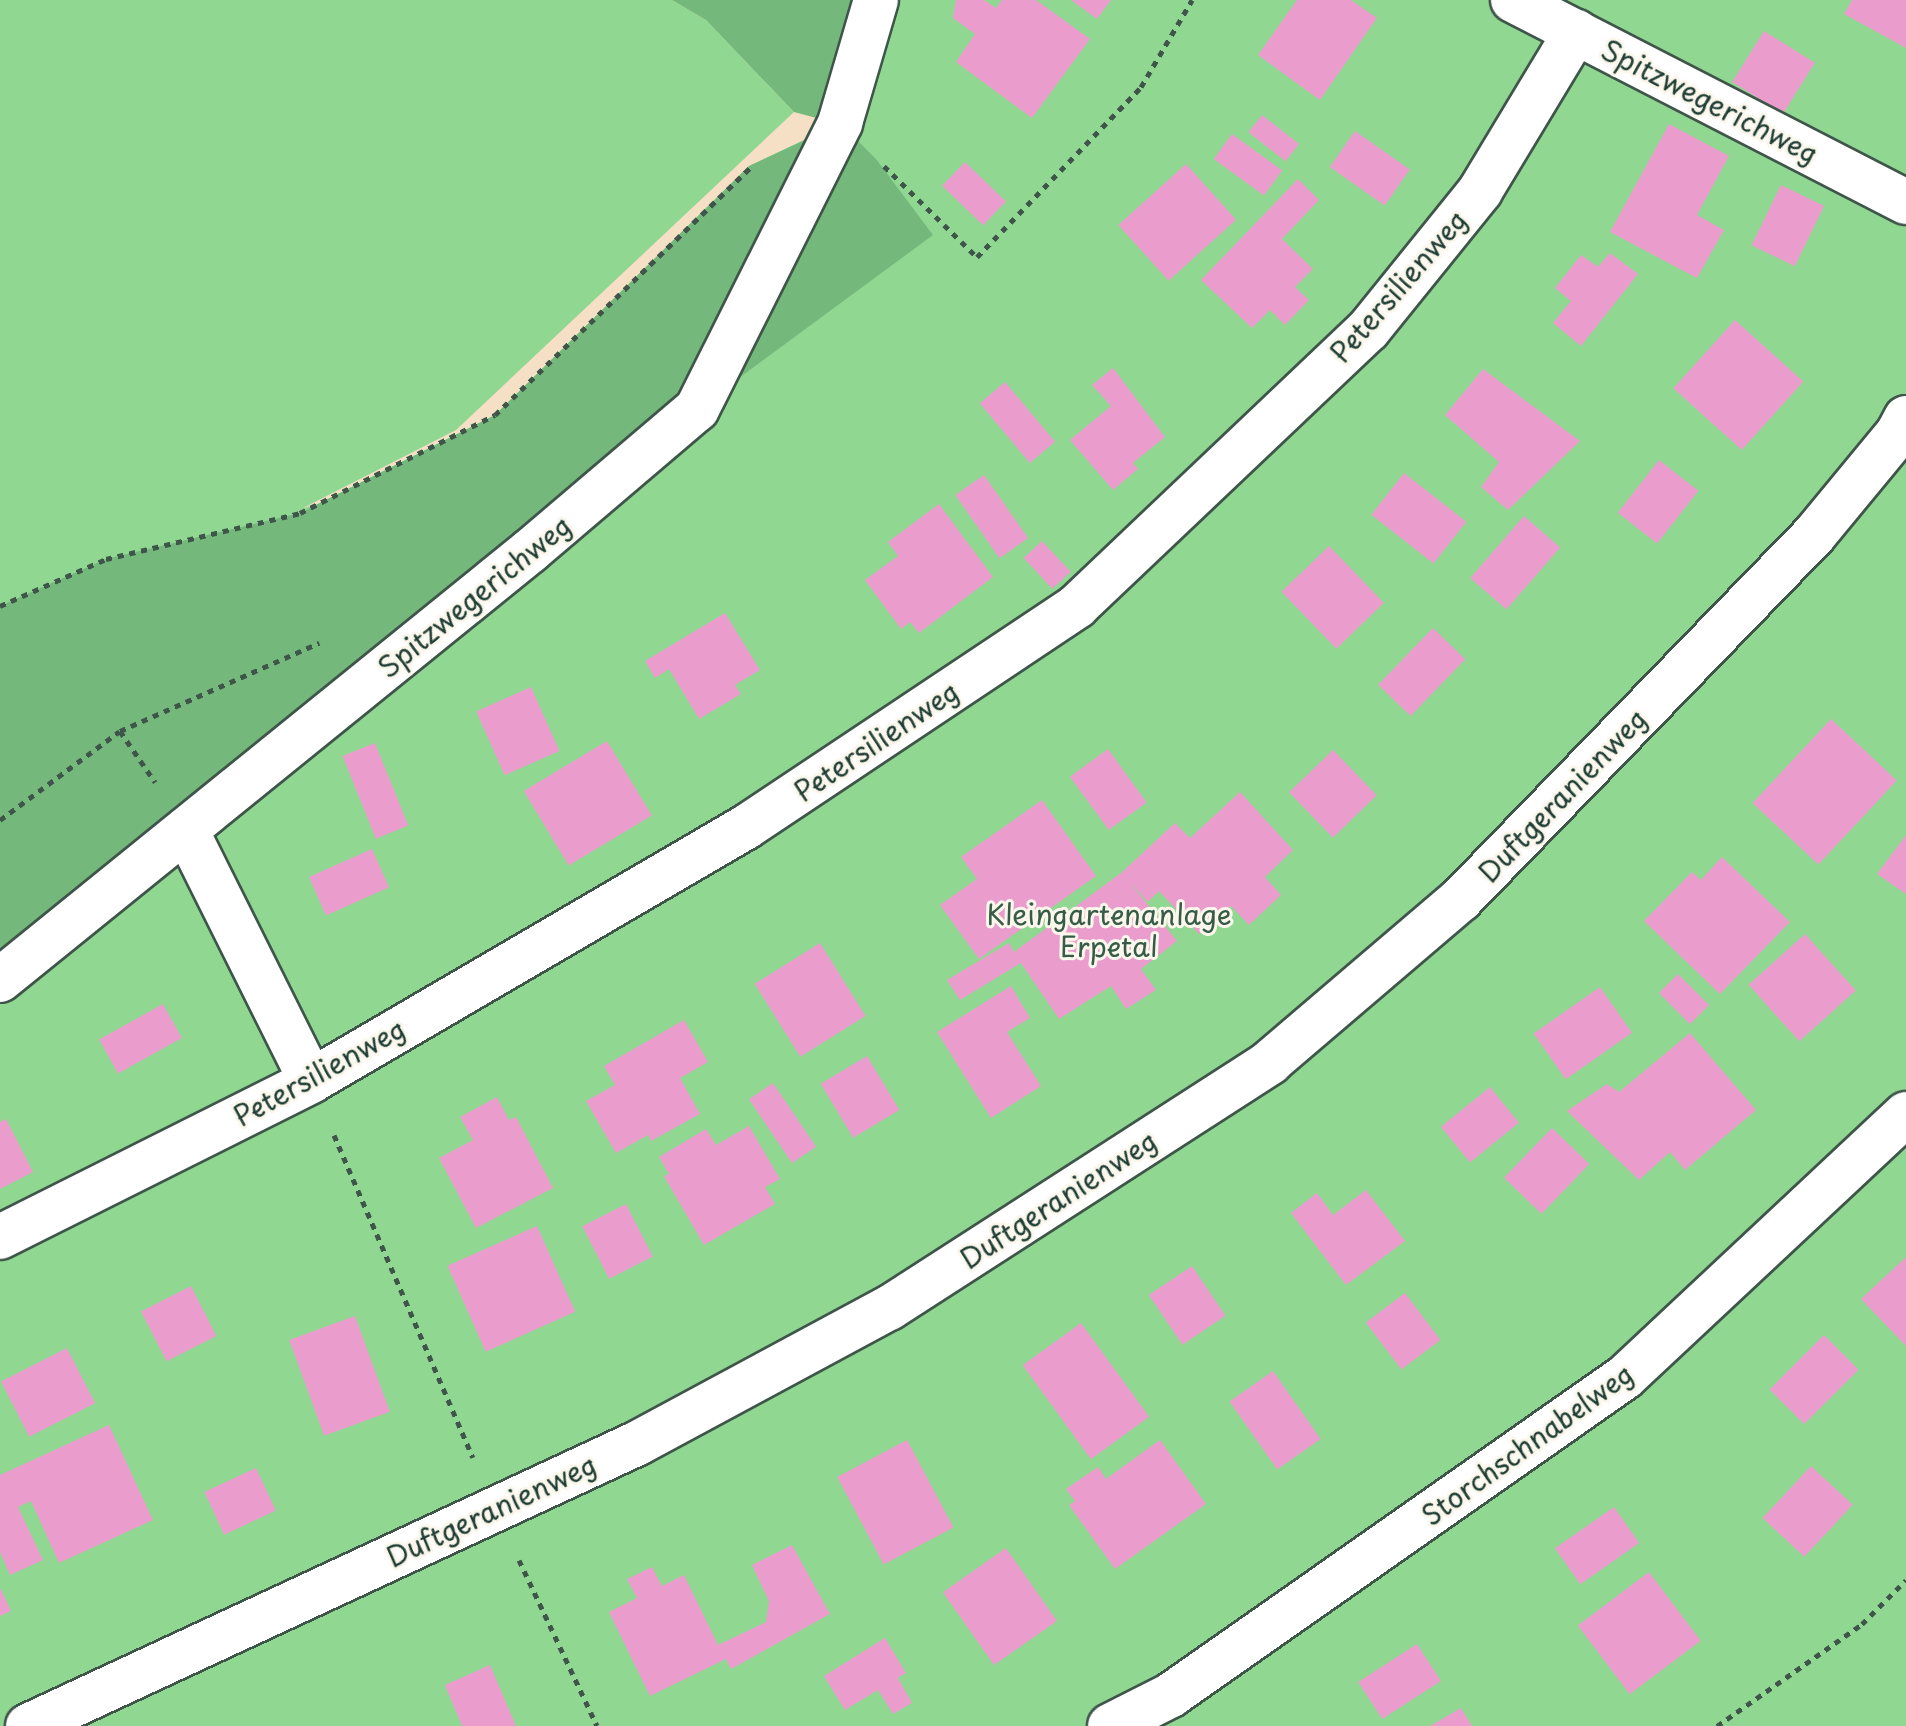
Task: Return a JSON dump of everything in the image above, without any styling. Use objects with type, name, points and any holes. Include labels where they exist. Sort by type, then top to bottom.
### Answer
[{"type":"street","name":"Spitzwegerichweg","points":[[0,980],[530,551],[697,409],[840,123],[876,0]]},
{"type":"street","name":"Spitzwegerichweg","points":[[1513,0],[1906,202]]},
{"type":"street","name":"Petersilienweg","points":[[0,1237],[311,1081],[746,827],[1077,606],[1368,330],[1480,191],[1576,32]]},
{"type":"street","name":"Duftgeranienweg","points":[[28,1726],[494,1507],[638,1443],[889,1308],[1270,1062],[1461,899],[1814,535],[1898,433],[1906,418]]},
{"type":"street","points":[[186,830],[311,1081]]},
{"type":"street","name":"Storchschnabelweg","points":[[1110,1726],[1171,1695],[1625,1377],[1906,1114]]},
{"type":"path","points":[[840,123],[977,257],[1141,87],[1192,0]]},
{"type":"path","points":[[0,606],[106,559],[300,513],[495,415],[749,166],[762,160]]},
{"type":"path","points":[[0,820],[120,731],[330,639]]},
{"type":"path","points":[[311,1081],[494,1507],[597,1726]]},
{"type":"path","points":[[1717,1726],[1862,1624],[1906,1580]]},
{"type":"green space","name":"Kleingartenanlage Erpetal","points":[[0,0],[672,0],[706,20],[794,112],[456,430],[303,508],[318,504],[495,415],[749,166],[840,123],[876,0],[1906,0],[1906,1726],[0,1726]]},
{"type":"green space","points":[[672,0],[876,0],[840,123],[876,159],[933,235],[697,409],[0,980],[0,606],[106,559],[300,513],[495,415],[749,166],[839,124],[794,112],[706,20]]},
{"type":"building","points":[[956,0],[984,0],[996,8],[1002,0],[1036,0],[1090,39],[1032,118],[956,62],[975,34],[953,18]]},
{"type":"building","points":[[1071,0],[1111,0],[1097,19]]},
{"type":"building","points":[[1297,0],[1351,0],[1377,18],[1320,100],[1258,55]]},
{"type":"building","points":[[1852,0],[1906,0],[1906,48],[1844,14]]},
{"type":"building","points":[[1764,31],[1815,63],[1783,114],[1732,82]]},
{"type":"building","points":[[1262,115],[1299,144],[1285,161],[1248,132]]},
{"type":"building","points":[[1669,124],[1729,156],[1697,215],[1724,230],[1697,278],[1610,232]]},
{"type":"building","points":[[1355,131],[1410,169],[1385,205],[1330,167]]},
{"type":"building","points":[[1232,134],[1282,170],[1264,196],[1214,159]]},
{"type":"building","points":[[965,162],[1006,202],[983,225],[942,186]]},
{"type":"building","points":[[1186,164],[1236,220],[1169,281],[1118,225]]},
{"type":"building","points":[[1298,179],[1319,200],[1282,239],[1313,269],[1295,287],[1309,300],[1285,325],[1270,310],[1252,328],[1201,280]]},
{"type":"building","points":[[1781,185],[1824,206],[1795,266],[1752,245]]},
{"type":"building","points":[[1610,253],[1638,274],[1581,346],[1553,323],[1571,301],[1555,288],[1581,255],[1598,267]]},
{"type":"building","points":[[1735,320],[1803,382],[1742,450],[1673,388]]},
{"type":"building","points":[[1113,368],[1165,437],[1133,463],[1138,469],[1113,490],[1070,440],[1111,406],[1092,385]]},
{"type":"building","points":[[1483,369],[1580,441],[1508,510],[1481,487],[1499,462],[1445,415]]},
{"type":"building","points":[[1005,382],[1055,442],[1030,463],[980,403]]},
{"type":"building","points":[[1659,460],[1698,491],[1657,544],[1618,513]]},
{"type":"building","points":[[1404,473],[1466,522],[1434,563],[1371,515]]},
{"type":"building","points":[[984,475],[1028,538],[999,558],[955,495]]},
{"type":"building","points":[[939,504],[993,577],[919,633],[910,622],[901,629],[865,580],[898,556],[888,542]]},
{"type":"building","points":[[1524,516],[1560,547],[1506,609],[1470,578]]},
{"type":"building","points":[[1042,541],[1071,572],[1052,589],[1024,558]]},
{"type":"building","points":[[1329,546],[1384,603],[1336,649],[1282,592]]},
{"type":"building","points":[[725,613],[760,670],[735,685],[741,694],[699,719],[669,669],[655,678],[645,661]]},
{"type":"building","points":[[1433,628],[1465,659],[1410,716],[1378,685]]},
{"type":"building","points":[[531,687],[559,751],[505,775],[476,711]]},
{"type":"building","points":[[1831,719],[1897,780],[1818,864],[1753,803]]},
{"type":"building","points":[[607,741],[652,816],[569,866],[524,791]]},
{"type":"building","points":[[375,743],[408,826],[376,839],[343,756]]},
{"type":"building","points":[[1108,749],[1147,802],[1109,830],[1070,777]]},
{"type":"building","points":[[1333,750],[1377,795],[1333,838],[1289,792]]},
{"type":"building","points":[[1240,792],[1293,850],[1265,877],[1281,895],[1249,925],[1231,906],[1199,934],[1159,891],[1148,902],[1129,881],[1177,941],[1141,969],[1156,990],[1126,1009],[1111,986],[1059,1019],[1021,963],[960,1000],[947,980],[1009,943],[1014,952],[1121,873],[1175,823],[1190,838]]},
{"type":"building","points":[[1042,800],[1096,876],[979,959],[940,905],[977,879],[961,857]]},
{"type":"building","points":[[1906,835],[1906,894],[1877,874]]},
{"type":"building","points":[[372,849],[389,887],[326,915],[309,877]]},
{"type":"building","points":[[1722,857],[1790,922],[1720,994],[1644,921],[1692,872],[1701,880]]},
{"type":"building","points":[[1805,934],[1856,990],[1799,1041],[1749,985]]},
{"type":"building","points":[[820,943],[866,1016],[800,1057],[755,984]]},
{"type":"building","points":[[1678,974],[1709,1005],[1690,1024],[1659,993]]},
{"type":"building","points":[[1011,986],[1030,1018],[1007,1032],[1041,1086],[991,1118],[937,1032]]},
{"type":"building","points":[[1600,987],[1632,1033],[1566,1079],[1534,1033]]},
{"type":"building","points":[[163,1004],[182,1038],[118,1074],[99,1039]]},
{"type":"building","points":[[684,1020],[708,1062],[680,1078],[700,1114],[651,1141],[648,1135],[616,1153],[586,1101],[615,1085],[604,1066]]},
{"type":"building","points":[[1690,1033],[1756,1110],[1685,1170],[1670,1152],[1639,1180],[1567,1111],[1607,1084],[1619,1092]]},
{"type":"building","points":[[867,1056],[899,1110],[853,1138],[821,1084]]},
{"type":"building","points":[[773,1083],[816,1147],[792,1163],[749,1099]]},
{"type":"building","points":[[1490,1087],[1519,1123],[1470,1162],[1441,1127]]},
{"type":"building","points":[[497,1097],[509,1120],[516,1117],[553,1188],[476,1228],[439,1158],[473,1140],[460,1117]]},
{"type":"building","points":[[6,1119],[33,1172],[0,1189],[0,1122]]},
{"type":"building","points":[[749,1126],[780,1179],[765,1187],[775,1204],[704,1245],[664,1176],[669,1174],[659,1157],[706,1129],[716,1145]]},
{"type":"building","points":[[1552,1128],[1589,1164],[1541,1214],[1504,1178]]},
{"type":"building","points":[[1366,1190],[1405,1241],[1346,1285],[1291,1213],[1317,1193],[1333,1215]]},
{"type":"building","points":[[626,1204],[653,1257],[609,1279],[582,1226]]},
{"type":"building","points":[[537,1226],[575,1312],[486,1352],[447,1266]]},
{"type":"building","points":[[1906,1257],[1906,1346],[1861,1299]]},
{"type":"building","points":[[1192,1266],[1226,1316],[1182,1345],[1149,1295]]},
{"type":"building","points":[[191,1286],[216,1336],[167,1361],[141,1311]]},
{"type":"building","points":[[1405,1293],[1441,1340],[1401,1370],[1366,1322]]},
{"type":"building","points":[[355,1316],[390,1412],[324,1436],[289,1340]]},
{"type":"building","points":[[1081,1323],[1149,1417],[1091,1459],[1023,1365]]},
{"type":"building","points":[[1824,1335],[1859,1370],[1804,1424],[1770,1389]]},
{"type":"building","points":[[67,1348],[95,1403],[29,1437],[1,1382]]},
{"type":"building","points":[[1273,1371],[1321,1439],[1277,1469],[1230,1401]]},
{"type":"building","points":[[109,1425],[153,1520],[59,1563],[31,1501],[18,1507],[43,1560],[10,1575],[0,1552],[0,1475]]},
{"type":"building","points":[[907,1440],[953,1527],[884,1565],[837,1477]]},
{"type":"building","points":[[1160,1440],[1206,1504],[1115,1569],[1069,1505],[1075,1501],[1066,1489],[1098,1467],[1106,1479]]},
{"type":"building","points":[[1811,1466],[1853,1505],[1804,1557],[1763,1518]]},
{"type":"building","points":[[256,1468],[276,1511],[224,1535],[204,1492]]},
{"type":"building","points":[[1614,1507],[1639,1543],[1580,1584],[1555,1548]]},
{"type":"building","points":[[792,1545],[830,1614],[731,1669],[726,1659],[650,1696],[609,1612],[637,1598],[627,1579],[652,1567],[662,1586],[684,1575],[718,1645],[766,1622],[769,1601],[752,1565]]},
{"type":"building","points":[[1006,1548],[1057,1621],[994,1665],[943,1592]]},
{"type":"building","points":[[1649,1572],[1701,1641],[1630,1694],[1578,1626]]},
{"type":"building","points":[[0,1588],[11,1611],[0,1616]]},
{"type":"building","points":[[885,1638],[906,1673],[898,1678],[912,1703],[893,1714],[878,1690],[845,1710],[824,1676]]},
{"type":"building","points":[[1417,1644],[1441,1681],[1382,1719],[1358,1682]]},
{"type":"building","points":[[490,1665],[516,1726],[462,1726],[445,1685]]},
{"type":"building","points":[[1461,1708],[1472,1726],[1430,1726]]}]
